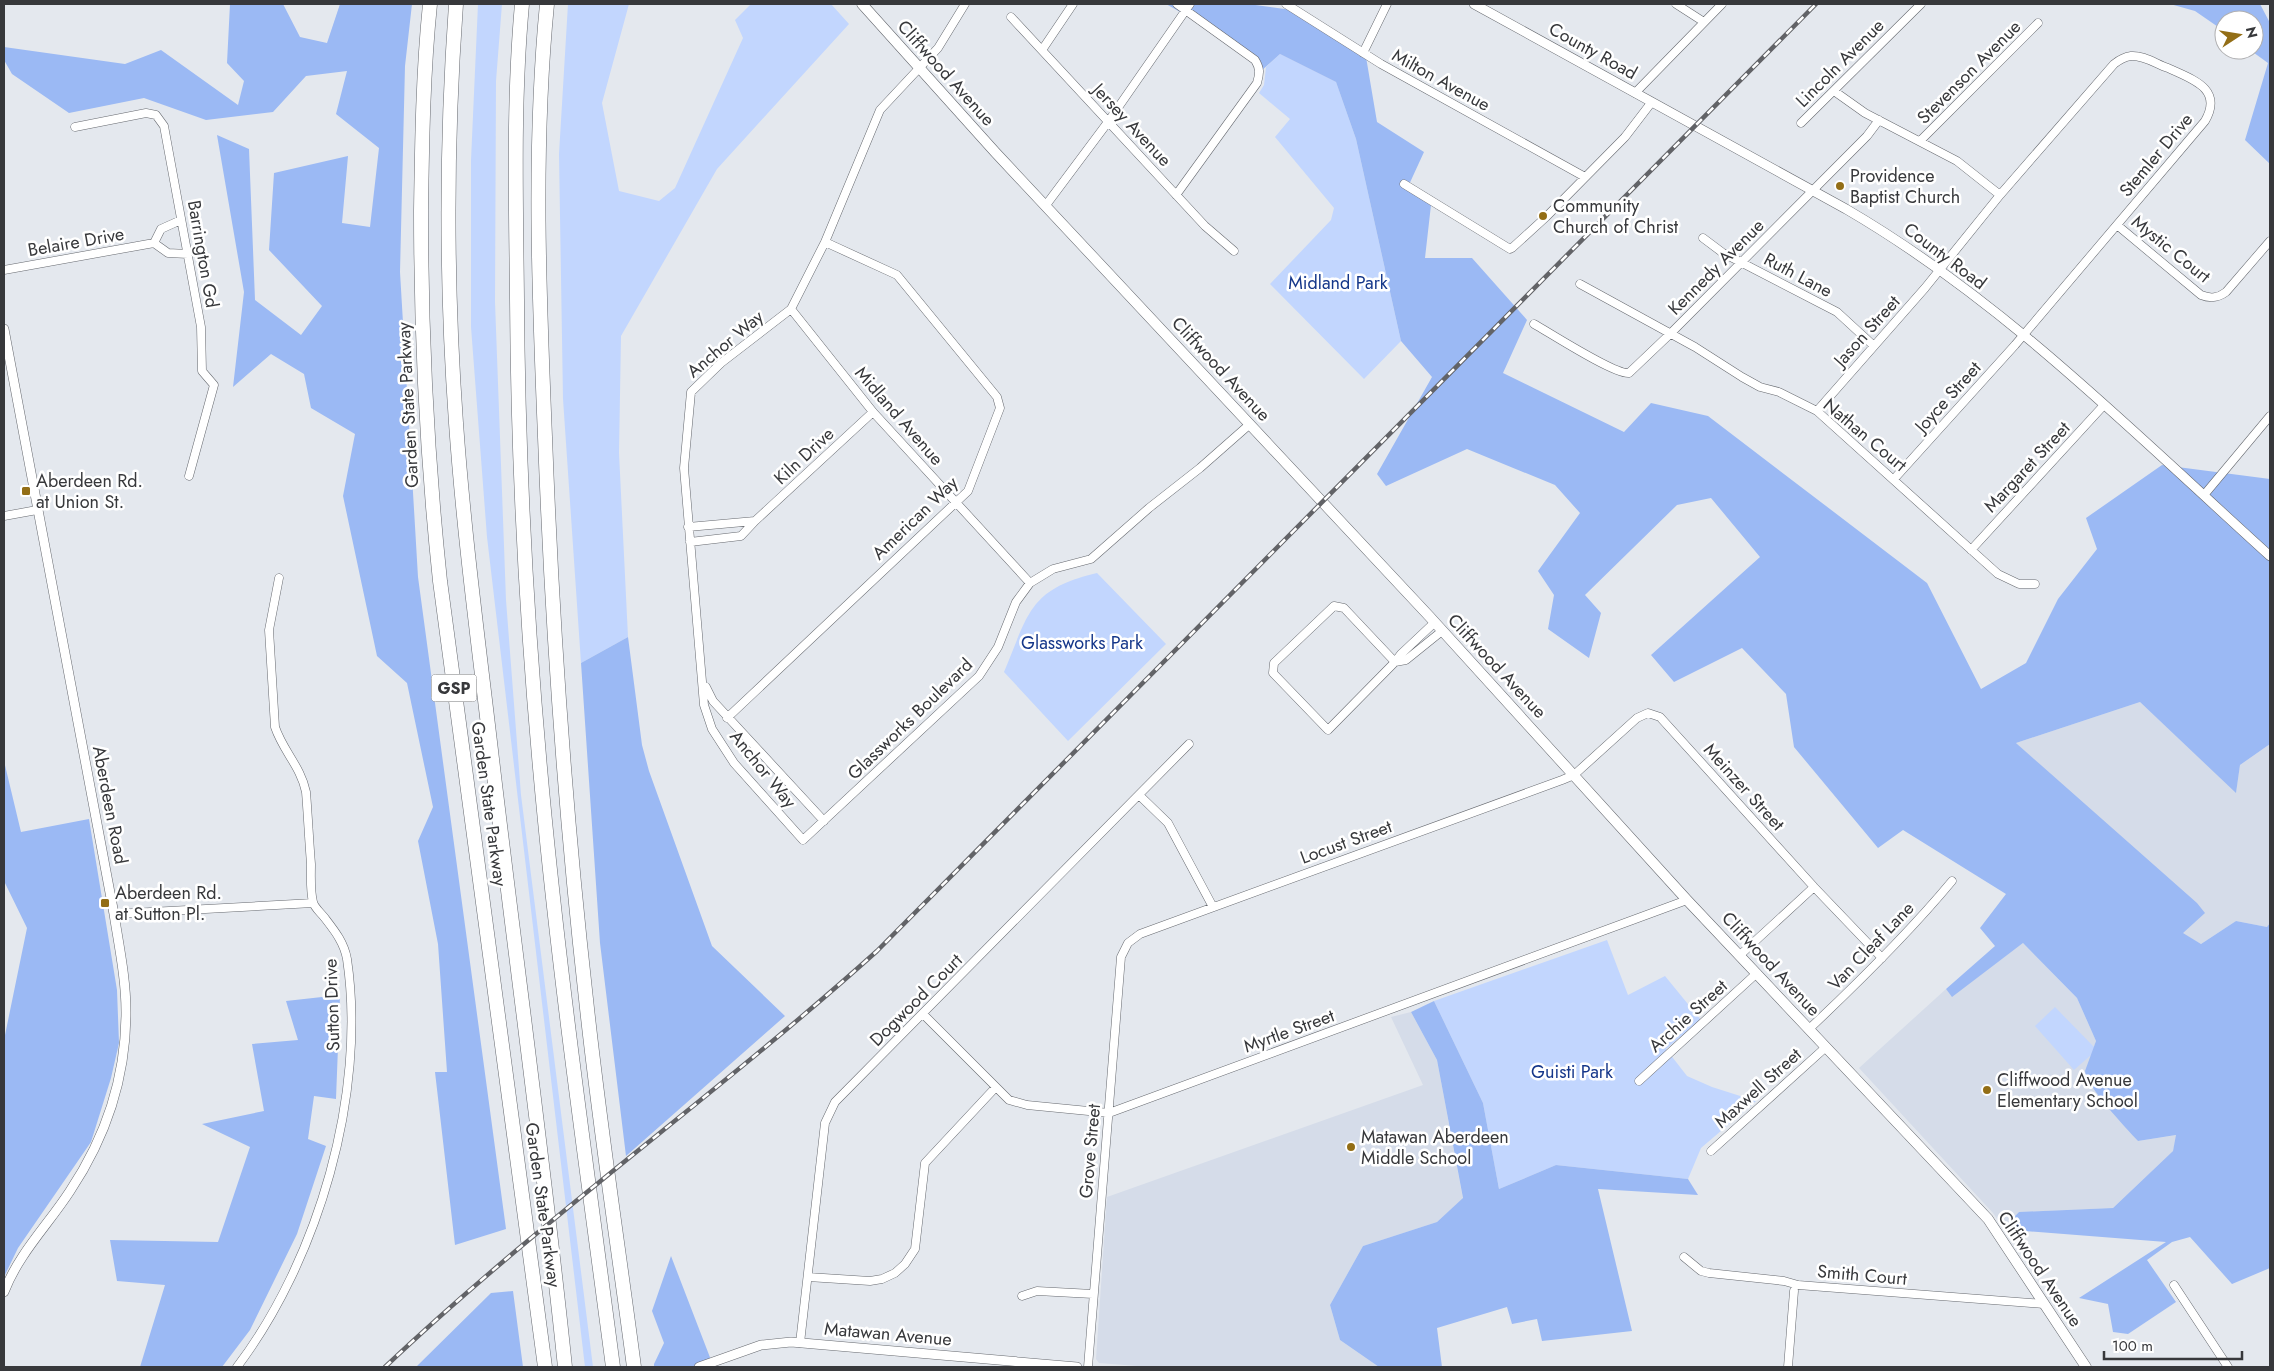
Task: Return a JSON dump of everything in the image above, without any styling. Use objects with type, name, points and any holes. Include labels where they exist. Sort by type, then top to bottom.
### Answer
[{"type":"highway","name":"Garden State Parkway","points":[[430,4],[423,127],[421,246],[422,345],[430,474],[441,589],[545,1367]]},
{"type":"highway","name":"Garden State Parkway","points":[[456,4],[451,91],[449,217],[452,359],[457,443],[468,560],[565,1367]]},
{"type":"highway","points":[[522,4],[517,115],[517,342],[522,504],[531,652],[545,818],[556,919],[613,1367]]},
{"type":"highway","points":[[547,4],[540,109],[539,211],[542,379],[552,600],[564,767],[583,976],[634,1367]]},
{"type":"main road","name":"Cliffwood Avenue","points":[[862,4],[995,152],[1442,631],[1687,900],[1988,1219],[2086,1367]]},
{"type":"street","name":"Anchor Way","points":[[803,840],[734,763],[712,729],[704,705],[704,683],[684,468],[691,392],[721,363],[791,309],[825,242],[880,110],[921,68],[943,41],[965,4]]},
{"type":"street","points":[[1042,50],[1073,4]]},
{"type":"street","points":[[1176,195],[1257,83],[1260,74],[1259,66],[1245,52],[1188,6],[1177,4]]},
{"type":"street","name":"Milton Avenue","points":[[1286,4],[1363,53],[1584,177]]},
{"type":"street","points":[[1363,53],[1387,4]]},
{"type":"street","name":"County Road","points":[[1474,4],[1651,103],[1701,128],[1746,156],[1887,233],[1939,270],[2054,360],[2270,556]]},
{"type":"street","points":[[1676,4],[1704,22]]},
{"type":"street","points":[[1635,93],[1722,4]]},
{"type":"street","name":"Lincoln Avenue","points":[[1801,123],[1921,4]]},
{"type":"street","points":[[1046,205],[1108,122],[1188,6]]},
{"type":"street","name":"Jersey Avenue","points":[[1012,17],[1205,226],[1234,251]]},
{"type":"street","name":"Stevenson Avenue","points":[[1920,141],[2038,23]]},
{"type":"street","name":"Stemler Drive","points":[[1939,270],[2000,195],[2114,64],[2127,57],[2141,57],[2198,82],[2206,90],[2210,106],[2205,121],[2023,336]]},
{"type":"street","points":[[1834,91],[1879,120],[1957,161],[2000,195]]},
{"type":"street","points":[[1404,184],[1510,249],[1546,217],[1625,137],[1651,103]]},
{"type":"street","name":"Barrington Gd","points":[[75,127],[146,113],[160,118],[164,126],[201,327],[202,371],[214,386],[189,476]]},
{"type":"street","name":"Kennedy Avenue","points":[[1534,324],[1596,360],[1625,374],[1635,368],[1670,334],[1812,192],[1867,136],[1879,120]]},
{"type":"street","points":[[182,220],[161,229],[154,243],[168,253],[188,254]]},
{"type":"street","name":"Mystic Court","points":[[2117,225],[2207,298],[2218,297],[2226,292],[2270,240]]},
{"type":"street","name":"Ruth Lane","points":[[1703,238],[1742,262],[1837,312],[1874,346]]},
{"type":"street","name":"American Way","points":[[727,718],[968,491],[978,470],[1000,408],[996,396],[897,276],[825,242]]},
{"type":"street","name":"Belaire Drive","points":[[4,270],[154,243]]},
{"type":"street","name":"Jason Street","points":[[1816,411],[1939,270]]},
{"type":"street","name":"Nathan Court","points":[[1580,284],[1695,346],[1760,387],[1779,392],[1816,411],[1998,574],[2019,584],[2035,584]]},
{"type":"street","name":"Midland Avenue","points":[[791,309],[873,412],[1030,583]]},
{"type":"street","name":"Aberdeen Road","points":[[4,329],[114,914],[124,976],[126,1011],[125,1044],[119,1078],[110,1113],[97,1145],[81,1174],[28,1246],[16,1265],[4,1292]]},
{"type":"street","name":"Joyce Street","points":[[1894,479],[2023,336]]},
{"type":"street","name":"Margaret Street","points":[[1972,550],[2104,405]]},
{"type":"street","name":"Kiln Drive","points":[[690,542],[741,536],[873,412]]},
{"type":"street","points":[[2204,495],[2270,416]]},
{"type":"street","name":"Glassworks Boulevard","points":[[803,840],[979,676],[998,647],[1016,602],[1030,583],[1053,569],[1091,559],[1250,424]]},
{"type":"street","points":[[4,516],[37,510]]},
{"type":"street","points":[[688,527],[755,521]]},
{"type":"street","points":[[114,914],[313,903],[303,778],[279,741],[275,727],[269,630],[279,578]]},
{"type":"street","points":[[1395,662],[1344,608],[1334,606],[1274,663],[1273,673],[1328,730],[1395,662],[1401,654],[1434,623]]},
{"type":"street","points":[[1395,662],[1406,660],[1442,631]]},
{"type":"street","name":"Anchor Way","points":[[704,683],[713,701],[727,718],[824,821]]},
{"type":"street","name":"Meinzer Street","points":[[1574,775],[1638,718],[1648,713],[1656,714],[1814,888],[1882,958]]},
{"type":"street","name":"Dogwood Court","points":[[800,1342],[825,1123],[835,1102],[1189,744]]},
{"type":"street","name":"Locust Street","points":[[1130,941],[1140,934],[1574,775]]},
{"type":"street","points":[[1139,795],[1168,823],[1213,907]]},
{"type":"street","name":"Van Cleaf Lane","points":[[1809,1029],[1924,915],[1952,881]]},
{"type":"street","points":[[1740,955],[1814,888]]},
{"type":"street","name":"Myrtle Street","points":[[923,1014],[1009,1100],[1018,1103],[1109,1113],[1687,900]]},
{"type":"street","name":"Sutton Drive","points":[[237,1367],[272,1314],[302,1252],[326,1188],[343,1112],[350,1042],[347,960],[341,941],[313,903]]},
{"type":"street","name":"Grove Street","points":[[1088,1367],[1121,957],[1130,941]]},
{"type":"street","name":"Archie Street","points":[[1639,1081],[1757,973]]},
{"type":"street","name":"Maxwell Street","points":[[1711,1151],[1826,1047]]},
{"type":"street","points":[[808,1277],[870,1281],[895,1274],[905,1264],[915,1249],[925,1163],[995,1088]]},
{"type":"street","name":"Smith Court","points":[[1684,1257],[1701,1271],[1709,1273],[1784,1281],[1798,1285],[2044,1304]]},
{"type":"street","points":[[2174,1285],[2228,1367]]},
{"type":"street","points":[[1022,1296],[1038,1291],[1093,1294]]},
{"type":"street","points":[[1788,1367],[1794,1291]]},
{"type":"street","name":"Matawan Avenue","points":[[699,1367],[761,1345],[777,1342],[800,1342],[1077,1367]]},
{"type":"shaded area","points":[[230,4],[283,4],[300,37],[327,43],[340,4],[412,4],[405,66],[400,272],[418,577],[506,1229],[455,1245],[435,1072],[447,1072],[438,944],[418,841],[433,807],[407,683],[377,656],[343,496],[355,434],[311,408],[304,374],[271,354],[233,387],[244,292],[217,135],[249,149],[255,300],[301,335],[322,306],[269,250],[274,173],[348,156],[342,223],[370,227],[379,148],[336,114],[347,71],[306,76],[273,112],[206,120],[144,98],[69,113],[12,74],[4,60],[4,47],[125,64],[161,50],[238,105],[244,81],[227,63]]},
{"type":"shaded area","points":[[1166,4],[1248,4],[1292,10],[1366,57],[1377,122],[1424,152],[1407,189],[1431,205],[1425,258],[1472,258],[1527,320],[1503,373],[1624,432],[1651,403],[1708,416],[1927,583],[1981,689],[2026,663],[2058,599],[2097,549],[2086,518],[2162,465],[2270,479],[2270,744],[2240,765],[2236,793],[2140,702],[2016,743],[2197,903],[2205,913],[2183,933],[2201,944],[2236,921],[2267,927],[2270,923],[2270,1268],[2232,1284],[2190,1237],[2172,1242],[2147,1260],[2176,1302],[2128,1334],[2113,1332],[2108,1304],[2079,1298],[2166,1242],[2012,1230],[2012,1219],[2019,1212],[2113,1208],[2173,1151],[2176,1135],[2138,1141],[2099,1096],[2087,1078],[2085,1071],[2096,1041],[2077,998],[2023,943],[1952,997],[1946,989],[1995,946],[1980,928],[2006,894],[1903,830],[1878,848],[1794,747],[1786,694],[1742,648],[1674,682],[1651,655],[1760,557],[1711,498],[1677,505],[1585,595],[1601,613],[1589,658],[1548,629],[1554,595],[1538,571],[1580,513],[1555,485],[1467,449],[1386,486],[1377,474],[1432,377],[1401,341],[1356,139],[1336,82],[1280,54],[1261,71],[1216,34]]},
{"type":"shaded area","points":[[2170,4],[2260,4],[2263,10],[2214,10],[2214,24],[2195,11]]},
{"type":"shaded area","points":[[2264,12],[2270,23],[2270,164],[2245,140],[2268,63],[2264,60]]},
{"type":"shaded area","points":[[628,637],[642,745],[649,771],[712,946],[785,1016],[626,1156],[600,943],[581,663]]},
{"type":"shaded area","points":[[2140,702],[2236,792],[2240,765],[2270,744],[2270,923],[2267,927],[2236,921],[2201,944],[2182,933],[2084,805],[2016,743]]},
{"type":"shaded area","points":[[4,761],[21,832],[89,819],[117,990],[119,1043],[111,1078],[91,1142],[18,1248],[4,1277],[4,1040],[27,928],[4,881]]},
{"type":"shaded area","name":"Cliffwood Avenue Elementary School","points":[[2023,943],[2077,998],[2096,1041],[2085,1077],[2099,1095],[2138,1141],[2177,1135],[2173,1151],[2113,1208],[2019,1212],[2012,1219],[2012,1230],[2007,1233],[1993,1213],[1859,1068],[1946,989],[1952,996]]},
{"type":"shaded area","points":[[340,995],[336,1099],[314,1096],[308,1139],[326,1146],[297,1234],[250,1330],[222,1367],[140,1367],[165,1285],[117,1281],[110,1240],[218,1242],[250,1147],[202,1124],[264,1111],[252,1044],[298,1040],[286,1001]]},
{"type":"shaded area","points":[[1434,1001],[1483,1103],[1499,1189],[1556,1165],[1688,1179],[1698,1195],[1598,1189],[1632,1331],[1542,1341],[1537,1319],[1512,1324],[1507,1307],[1437,1328],[1442,1367],[1379,1367],[1340,1340],[1330,1305],[1363,1246],[1437,1222],[1463,1198],[1437,1060],[1411,1012]]},
{"type":"shaded area","name":"Matawan Aberdeen Middle School","points":[[1411,1012],[1437,1060],[1463,1199],[1437,1222],[1363,1246],[1330,1305],[1340,1340],[1379,1367],[1150,1367],[1099,1363],[1096,1359],[1107,1197],[1423,1085],[1391,1017]]},
{"type":"shaded area","points":[[671,1256],[711,1360],[711,1367],[654,1367],[664,1343],[652,1311]]},
{"type":"shaded area","points":[[513,1291],[523,1367],[416,1367],[491,1293]]},
{"type":"green space","points":[[478,4],[502,4],[496,81],[495,302],[506,600],[521,795],[593,1367],[585,1367],[487,537],[471,327],[471,160]]},
{"type":"green space","points":[[568,4],[629,4],[602,103],[619,191],[659,201],[675,188],[743,38],[735,20],[751,4],[831,4],[849,24],[717,169],[621,336],[619,453],[628,637],[581,663],[563,399],[559,154]]},
{"type":"green space","name":"Midland Park","points":[[1280,54],[1336,82],[1356,139],[1401,341],[1364,379],[1270,284],[1331,220],[1334,208],[1275,137],[1290,119],[1259,93],[1264,85],[1266,67]]},
{"type":"green space","name":"Glassworks Park","points":[[1097,573],[1166,644],[1068,741],[1004,672],[1026,619],[1034,606],[1057,587],[1075,579]]},
{"type":"green space","name":"Guisti Park","points":[[1607,940],[1628,995],[1665,976],[1701,1020],[1666,1049],[1687,1076],[1712,1087],[1756,1101],[1701,1148],[1688,1179],[1556,1165],[1499,1189],[1483,1103],[1434,1001]]},
{"type":"green space","points":[[2055,1007],[2094,1047],[2091,1055],[2074,1070],[2035,1026]]},
{"type":"railway","points":[[385,1367],[505,1260],[755,1056],[877,951],[1816,4]]},
{"type":"place","name":"Providence Baptist Church","points":[[1840,186]]},
{"type":"place","name":"Community Church of Christ","points":[[1543,216]]},
{"type":"place","name":"Aberdeen Rd. at Union St.","points":[[26,491]]},
{"type":"place","name":"Aberdeen Rd. at Sutton Pl.","points":[[105,903]]},
{"type":"place","name":"Cliffwood Avenue Elementary School","points":[[1987,1090]]},
{"type":"place","name":"Matawan Aberdeen Middle School","points":[[1351,1147]]}]
